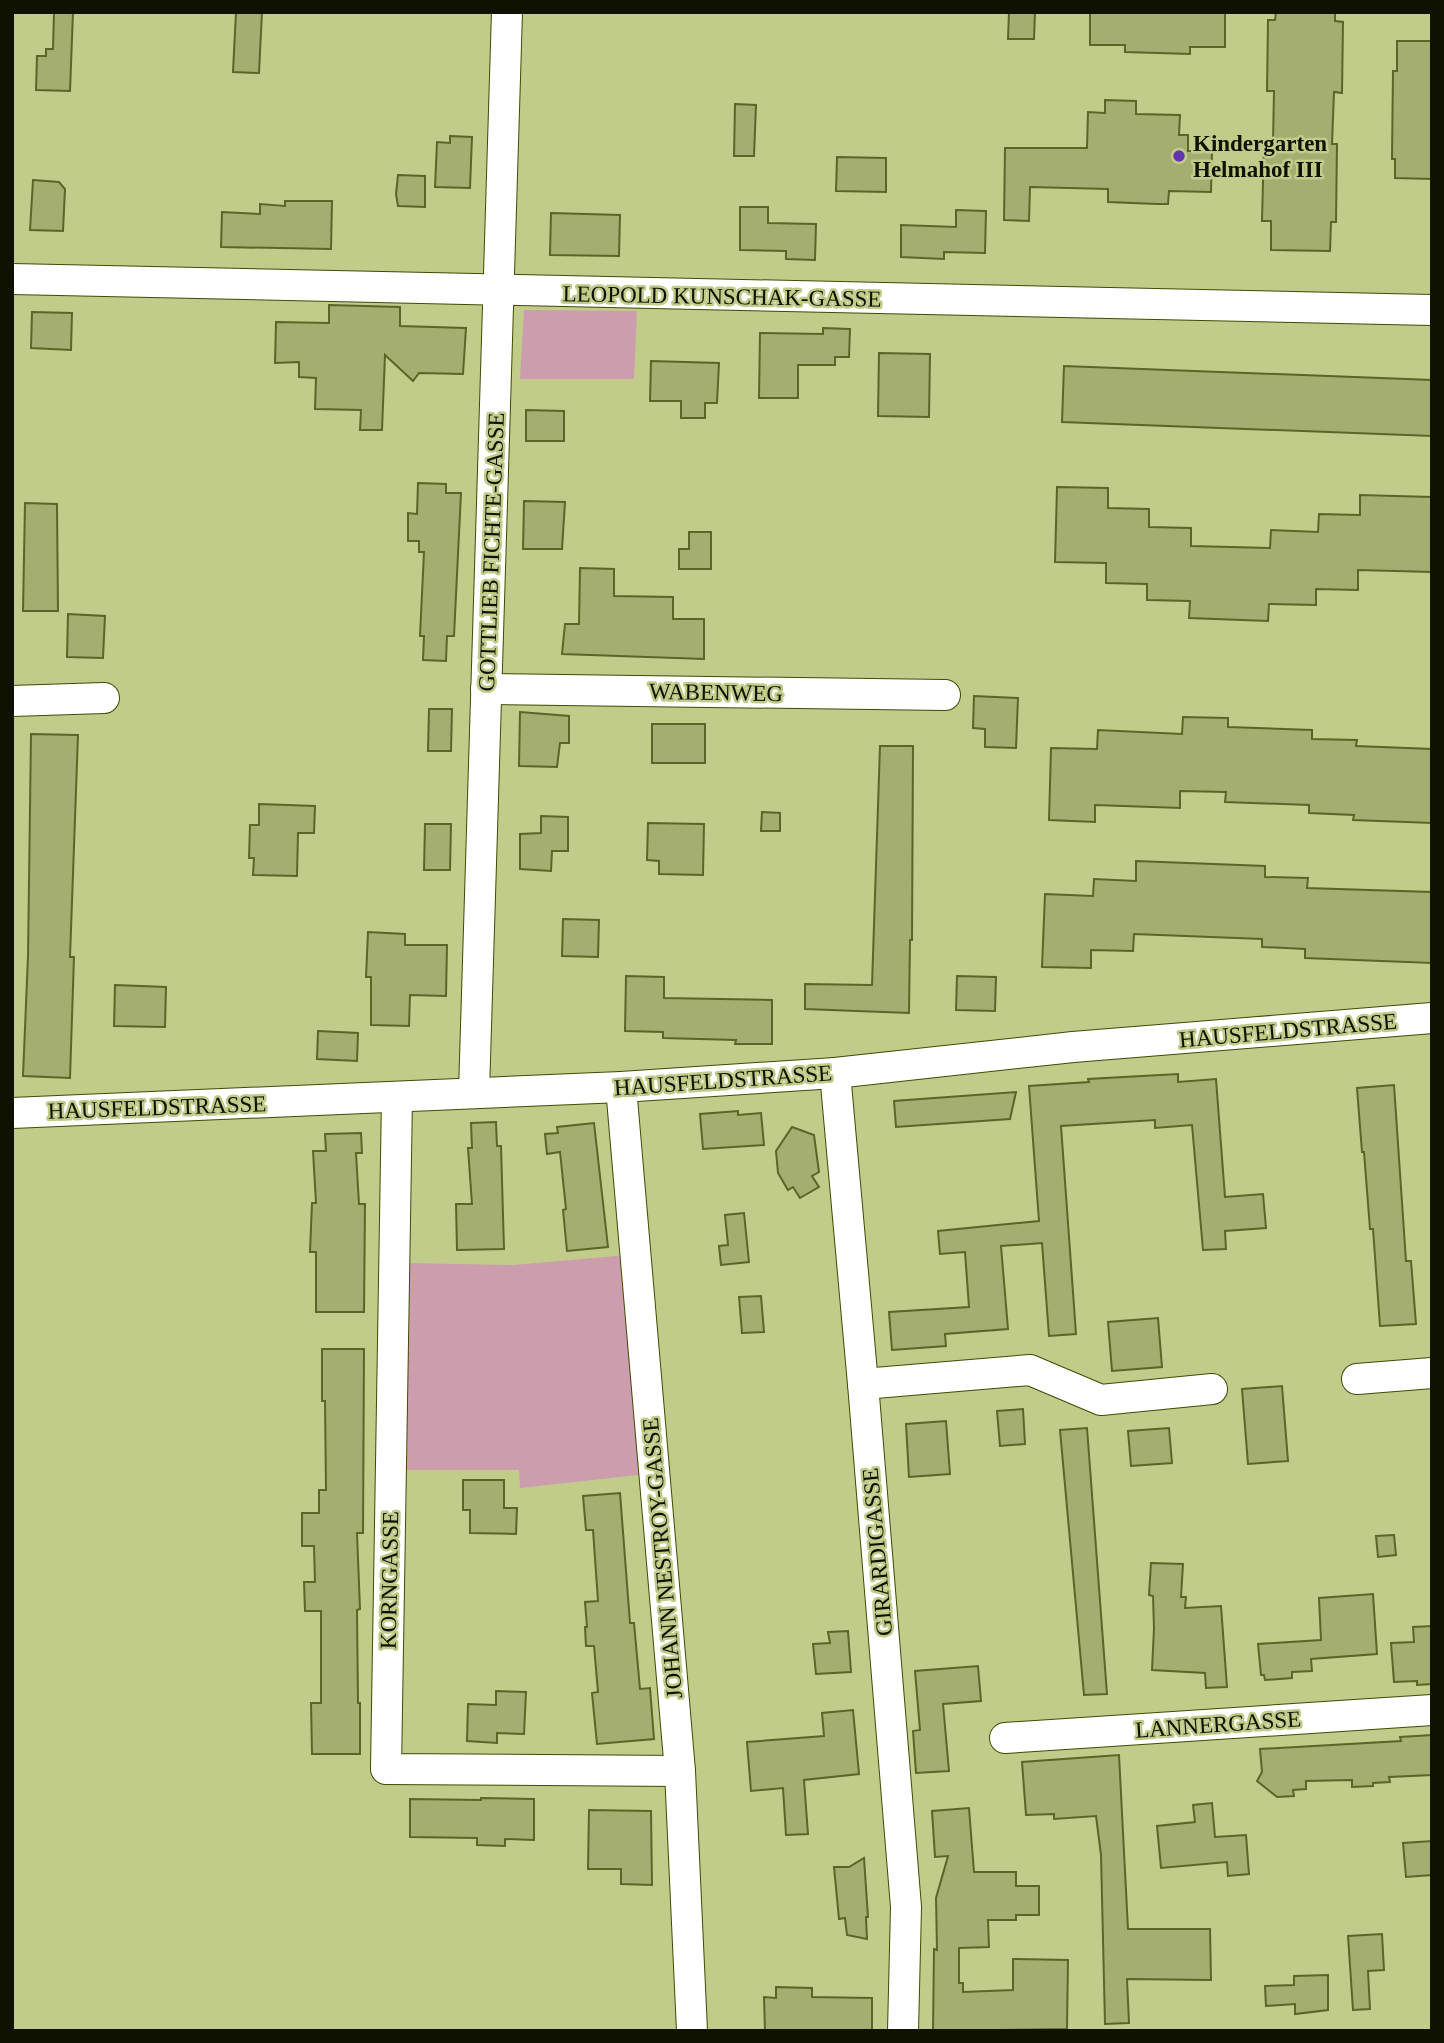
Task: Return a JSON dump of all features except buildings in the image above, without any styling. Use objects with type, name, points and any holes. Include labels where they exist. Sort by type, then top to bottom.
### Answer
[{"type":"street","name":"GOTTLIEB FICHTE-GASSE","points":[[474,1092],[507,12]]},
{"type":"street","name":"LEOPOLD KUNSCHAK-GASSE","points":[[12,279],[1432,310]]},
{"type":"street","name":"WABENWEG","points":[[486,689],[945,695]]},
{"type":"street","points":[[12,701],[104,698]]},
{"type":"street","name":"HAUSFELDSTRASSE","points":[[12,1113],[621,1087],[835,1073],[1073,1047],[1432,1018]]},
{"type":"street","name":"GIRARDIGASSE","points":[[835,1073],[906,1907],[903,2031]]},
{"type":"street","name":"JOHANN NESTROY-GASSE","points":[[621,1087],[680,1771],[692,2031]]},
{"type":"street","name":"KORNGASSE","points":[[397,1097],[386,1769],[680,1771]]},
{"type":"street","points":[[863,1384],[1030,1370],[1101,1400],[1212,1389]]},
{"type":"street","points":[[1357,1379],[1432,1373]]},
{"type":"street","name":"LANNERGASSE","points":[[1005,1738],[1432,1710]]},
{"type":"shaded area","points":[[524,310],[637,311],[634,379],[520,379]]},
{"type":"shaded area","points":[[627,1255],[647,1474],[520,1488],[519,1470],[402,1470],[406,1263],[514,1265]]},
{"type":"place","name":"Kindergarten Helmahof III","points":[[1179,156]]}]
